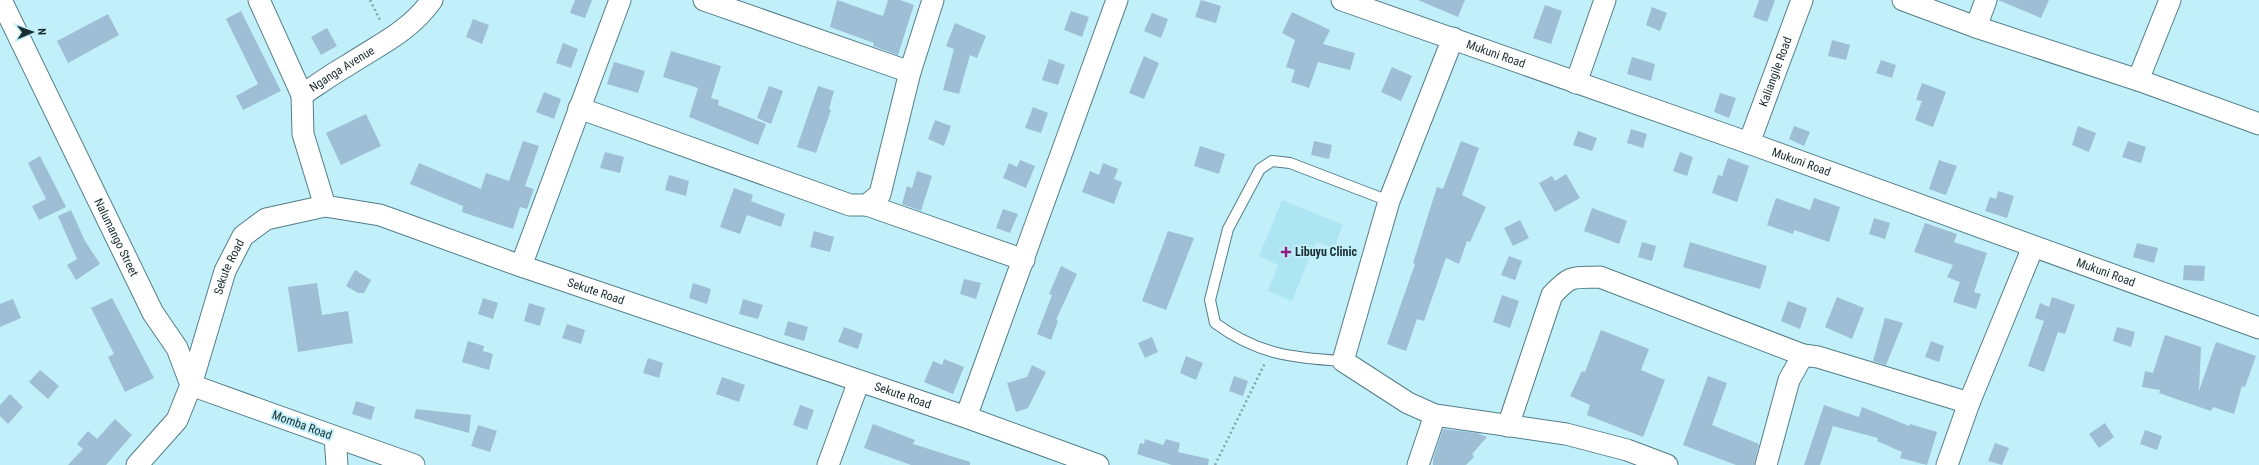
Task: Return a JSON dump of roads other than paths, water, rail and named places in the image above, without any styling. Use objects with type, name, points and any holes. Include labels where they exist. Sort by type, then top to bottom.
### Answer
[{"type":"street","name":"Nalumango Street","points":[[1,0],[153,314],[177,348],[191,385]]},
{"type":"street","points":[[259,0],[302,95]]},
{"type":"street","name":"Nganga Avenue","points":[[325,206],[303,134],[302,95],[349,64],[391,40],[425,10],[432,0]]},
{"type":"street","points":[[521,266],[620,0]]},
{"type":"street","points":[[704,0],[910,72]]},
{"type":"street","points":[[867,205],[880,194],[910,72],[933,0]]},
{"type":"street","points":[[966,417],[1117,0]]},
{"type":"street","name":"Mukuni Road","points":[[1342,0],[1749,143],[2259,328]]},
{"type":"street","points":[[1576,83],[1605,0]]},
{"type":"street","name":"Kaliangile Road","points":[[1749,143],[1802,0]]},
{"type":"street","points":[[1903,0],[1976,27],[2138,80],[2259,124]]},
{"type":"street","points":[[1976,27],[1986,0]]},
{"type":"street","points":[[2138,80],[2170,0]]},
{"type":"street","points":[[1453,38],[1389,201],[1343,361],[1408,403],[1435,415],[1566,434],[1627,450],[1667,465]]},
{"type":"street","points":[[579,108],[850,205],[867,205],[1024,260]]},
{"type":"street","name":"Sekute Road","points":[[191,385],[226,271],[243,236],[266,219],[325,206],[380,216],[521,266],[966,417],[1098,465]]},
{"type":"street","points":[[1947,465],[1969,403],[2033,247]]},
{"type":"street","points":[[1508,426],[1552,295],[1567,279],[1600,278],[1803,355],[1818,357],[1969,403]]},
{"type":"street","points":[[1766,465],[1789,380],[1803,355]]},
{"type":"street","points":[[828,465],[859,381]]},
{"type":"street","name":"Momba Road","points":[[191,385],[414,465]]},
{"type":"street","points":[[137,465],[177,420],[191,385]]},
{"type":"street","points":[[1418,465],[1435,415]]},
{"type":"street","points":[[335,437],[337,465]]},
{"type":"lane","points":[[1343,361],[1300,358],[1270,352],[1231,335],[1215,323],[1210,300],[1228,229],[1260,169],[1272,161],[1290,163],[1389,201]]},
{"type":"place","name":"Libuyu Clinic","points":[[1286,252]]}]
